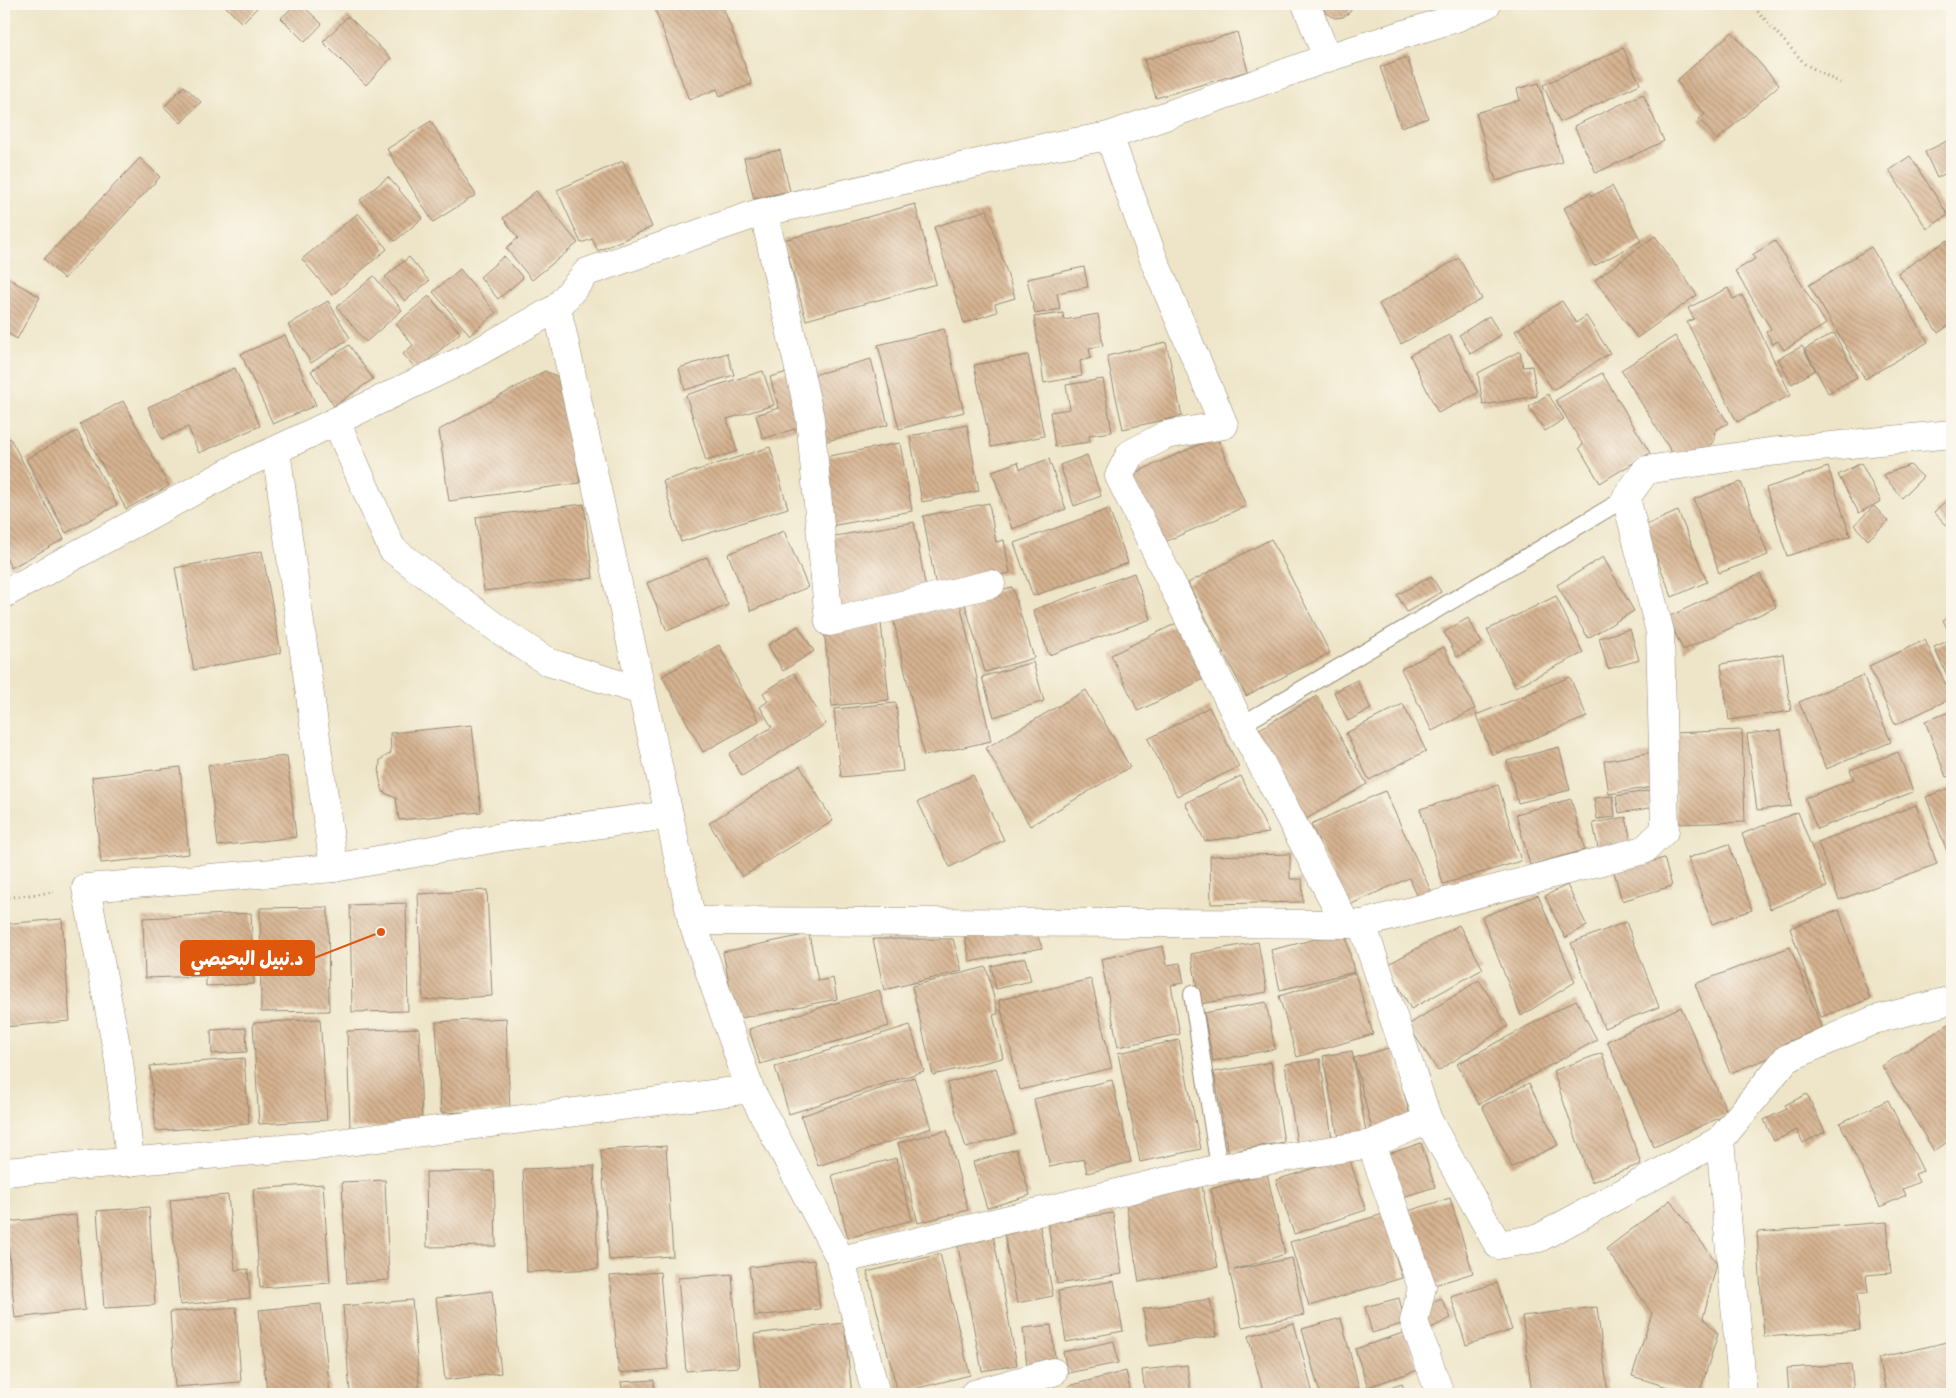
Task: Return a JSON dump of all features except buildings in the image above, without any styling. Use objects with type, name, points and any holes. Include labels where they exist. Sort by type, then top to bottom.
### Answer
[{"type":"street","points":[[1306,4],[1326,58]]},
{"type":"street","points":[[4,594],[240,466],[469,357],[557,308],[587,272],[764,212],[1047,147],[1109,136],[1326,58],[1456,18],[1487,4]]},
{"type":"street","points":[[1109,136],[1154,260],[1224,425],[1166,434],[1130,454],[1119,476],[1242,725],[1354,924],[1428,1120],[1498,1246],[1539,1238],[1720,1140],[1786,1059],[1874,1020],[1952,1000]]},
{"type":"street","points":[[764,212],[810,418],[829,622],[991,584]]},
{"type":"street","points":[[557,308],[692,921],[750,1089],[841,1260],[876,1394]]},
{"type":"street","points":[[336,421],[392,549],[498,629],[548,662],[641,690]]},
{"type":"street","points":[[692,921],[1354,924],[1644,850],[1665,830],[1660,632],[1626,498],[1646,470],[1769,452],[1952,434]]},
{"type":"street","points":[[276,450],[334,868]]},
{"type":"street","points":[[130,1162],[119,1061],[86,888],[334,868],[502,837],[669,815]]},
{"type":"street","points":[[4,1172],[316,1146],[750,1089]]},
{"type":"street","points":[[841,1260],[1219,1168],[1372,1144],[1428,1120]]},
{"type":"street","points":[[1720,1140],[1743,1394]]},
{"type":"street","points":[[1372,1144],[1422,1287],[1414,1321],[1440,1394]]},
{"type":"street","points":[[974,1394],[1053,1372]]},
{"type":"lane","points":[[1242,725],[1626,498]]},
{"type":"lane","points":[[1192,994],[1219,1168]]},
{"type":"path","points":[[1751,4],[1805,64],[1840,83]]},
{"type":"path","points":[[4,898],[86,888]]},
{"type":"place","name":"د.نبيل البحيصي","points":[[381,932]]}]
